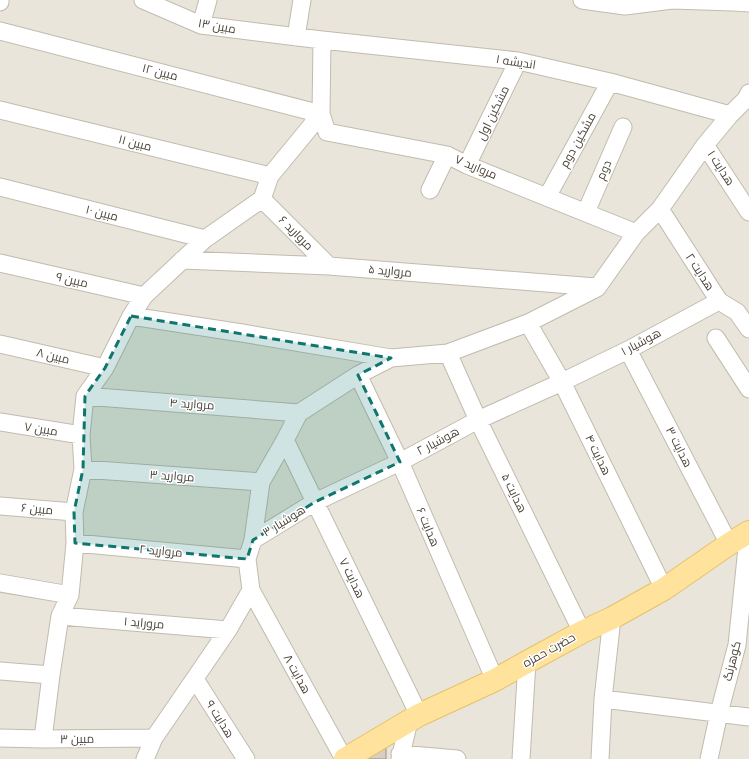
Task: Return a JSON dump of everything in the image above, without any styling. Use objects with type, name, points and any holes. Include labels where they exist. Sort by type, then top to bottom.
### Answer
[{"type":"main road","name":"حضرت حمزه","points":[[344,759],[414,718],[495,680],[582,632],[612,618],[664,589],[744,538]]},
{"type":"street","name":"مبین ۱۳","points":[[143,0],[201,25],[296,37]]},
{"type":"street","points":[[201,25],[208,0]]},
{"type":"street","points":[[296,37],[302,0]]},
{"type":"street","points":[[582,0],[625,3],[672,0],[749,3]]},
{"type":"street","name":"مبین ۱۲","points":[[0,31],[321,114]]},
{"type":"street","name":"اندیشه ۱","points":[[296,37],[518,60],[610,82],[730,115]]},
{"type":"street","points":[[43,739],[60,616],[70,595],[75,543],[74,512],[83,469],[81,435],[85,396],[105,368],[131,316],[144,296],[205,239],[262,200],[270,176],[321,114],[322,40]]},
{"type":"street","name":"مشکین اول","points":[[467,164],[518,60]]},
{"type":"street","name":"مشکین دوم","points":[[547,197],[610,82]]},
{"type":"street","points":[[131,316],[391,358],[448,353],[528,323],[597,288],[636,233],[660,209],[705,144],[730,115],[748,98]]},
{"type":"street","name":"مبین ۱۱","points":[[0,110],[270,176]]},
{"type":"street","name":"مروارید ۷","points":[[321,114],[327,132],[447,155],[636,233]]},
{"type":"street","name":"دوم","points":[[586,212],[623,127]]},
{"type":"street","name":"هدایت ۱","points":[[705,144],[749,212]]},
{"type":"street","points":[[430,190],[447,155]]},
{"type":"street","name":"مبین ۱۰","points":[[0,187],[205,239]]},
{"type":"street","name":"مروارید ۶","points":[[262,200],[330,266]]},
{"type":"street","name":"هدایت ۲","points":[[660,209],[719,301],[743,309],[749,329]]},
{"type":"street","name":"مروارید ۵","points":[[182,260],[330,266],[597,288]]},
{"type":"street","name":"مبین ۹","points":[[0,263],[144,296]]},
{"type":"street","name":"هوشیار ۱","points":[[562,382],[628,350],[719,301]]},
{"type":"street","name":"هدایت ۴","points":[[528,323],[562,382],[664,589]]},
{"type":"street","points":[[716,338],[749,389]]},
{"type":"street","name":"مبین ۸","points":[[0,344],[105,368]]},
{"type":"street","name":"هدایت ۳","points":[[628,350],[744,538]]},
{"type":"street","name":"هدایت ۵","points":[[448,353],[478,420],[582,632]]},
{"type":"street","points":[[145,759],[154,738],[228,630],[251,590],[247,559],[253,540],[261,482],[299,413],[358,375],[391,358]]},
{"type":"street","name":"هدایت ۶","points":[[358,375],[400,462],[495,680]]},
{"type":"street","name":"هوشیار ۲","points":[[315,502],[400,462],[478,420],[562,382]]},
{"type":"street","name":"مروارید ۴","points":[[85,396],[299,413]]},
{"type":"street","name":"مبین ۷","points":[[0,422],[81,435]]},
{"type":"street","name":"هدایت ۷","points":[[285,440],[414,718]]},
{"type":"street","name":"مروارید ۳","points":[[83,469],[261,482]]},
{"type":"street","name":"هوشیار ۳","points":[[253,540],[315,502]]},
{"type":"street","name":"مبین ۶","points":[[0,506],[74,512]]},
{"type":"street","name":"کوهرنگ","points":[[709,759],[719,713],[743,647],[744,538]]},
{"type":"street","name":"مروارید ۲","points":[[75,543],[247,559]]},
{"type":"street","points":[[0,583],[70,595]]},
{"type":"street","name":"هدایت ۸","points":[[251,590],[344,759]]},
{"type":"street","name":"مروراید ۱","points":[[60,616],[228,630]]},
{"type":"street","points":[[600,759],[602,699],[612,618]]},
{"type":"street","points":[[522,759],[527,662]]},
{"type":"street","points":[[0,671],[51,675]]},
{"type":"street","name":"هدایت ۹","points":[[195,679],[246,759]]},
{"type":"street","points":[[602,699],[749,717]]},
{"type":"street","points":[[414,718],[400,756],[457,759]]},
{"type":"street","name":"مبین ۳","points":[[0,738],[154,738]]},
{"type":"highlighted area","points":[[131,316],[391,358],[358,375],[400,462],[315,502],[253,540],[247,559],[75,543],[74,512],[83,469],[85,396],[105,368]]},
{"type":"shaded area","points":[[0,0],[749,0],[749,759],[0,759]]},
{"type":"building","points":[[386,739],[386,759],[353,759]]}]
